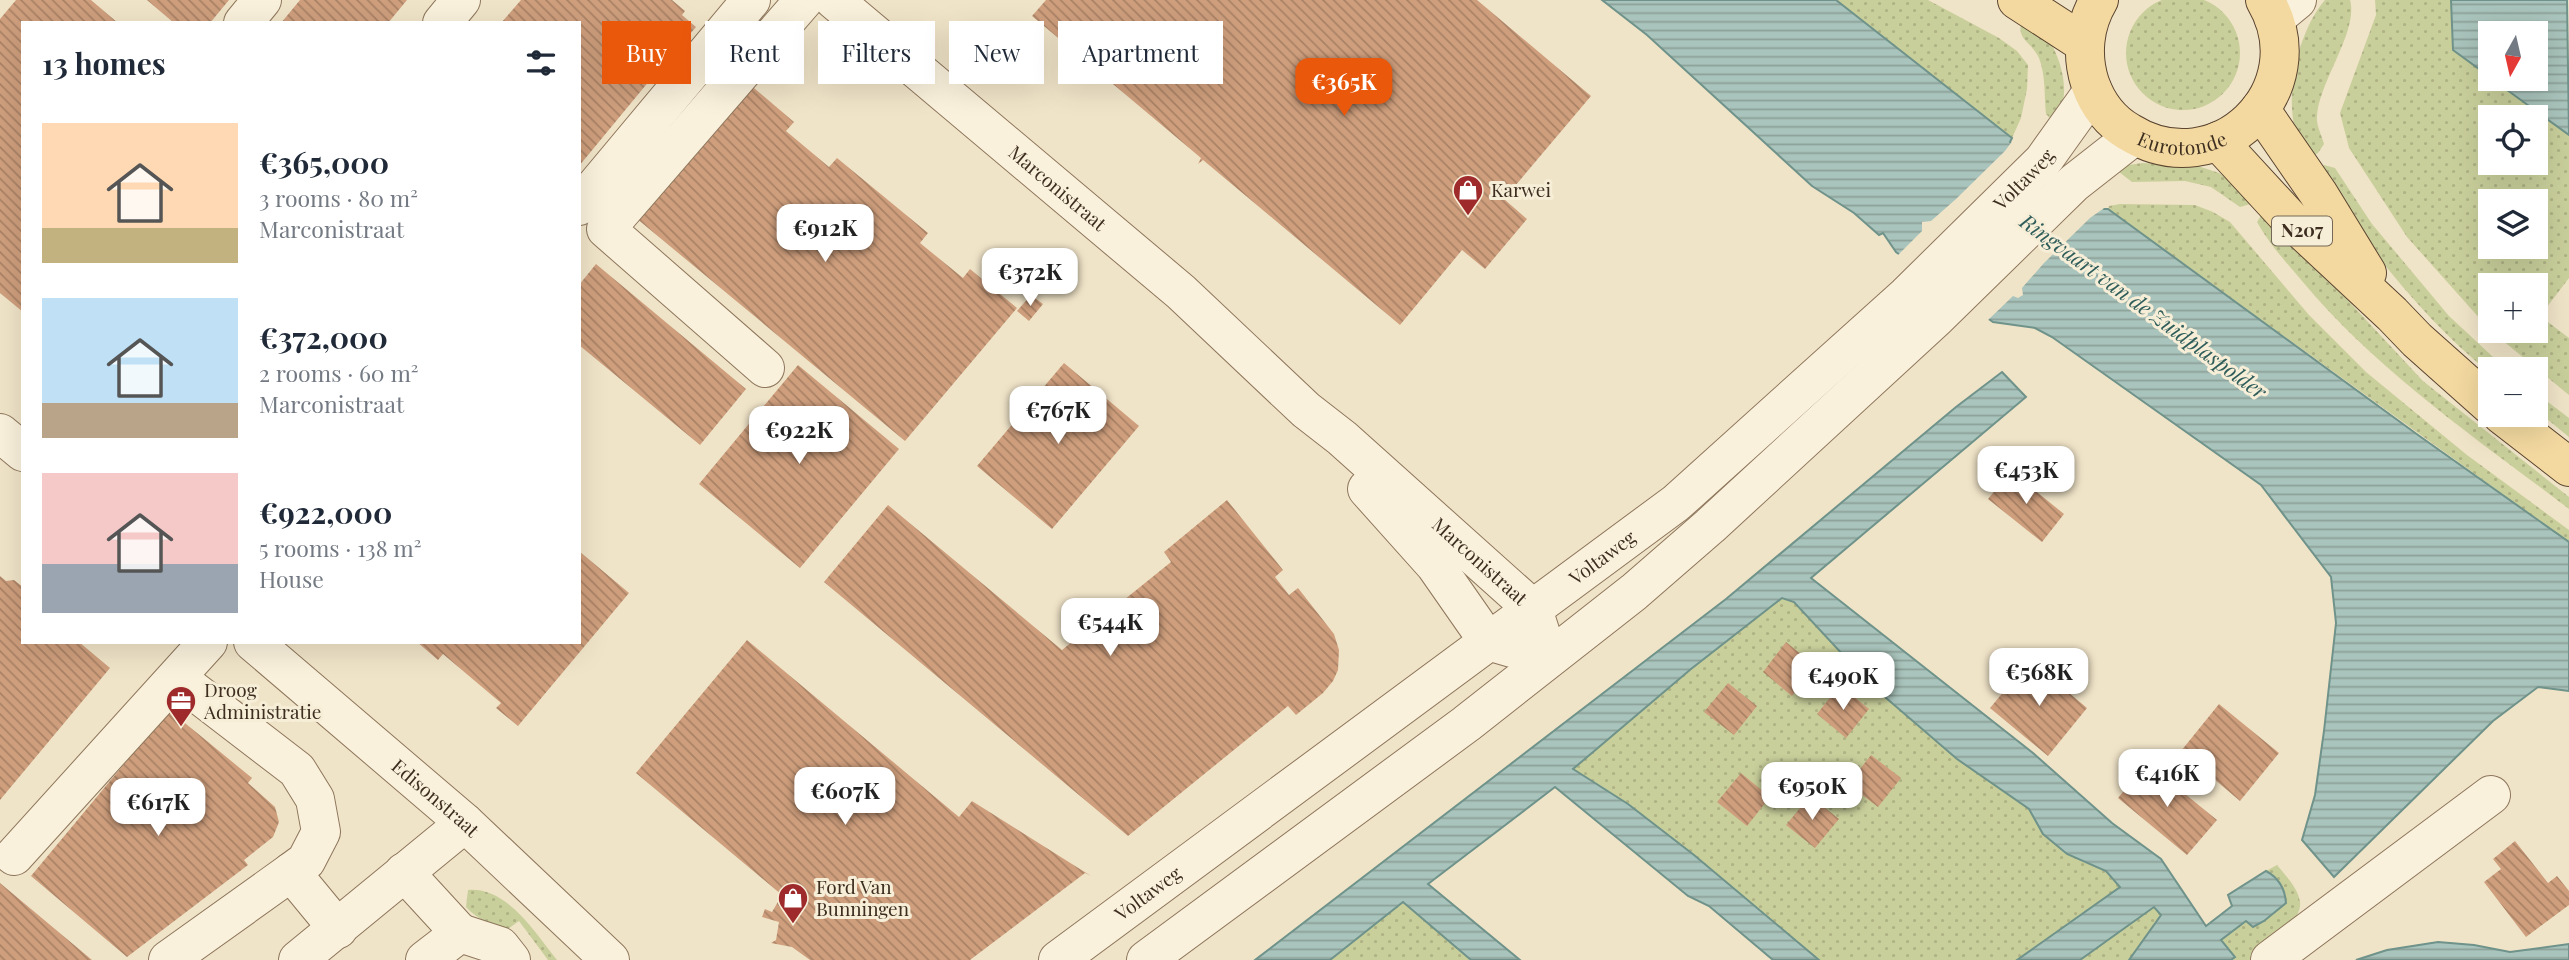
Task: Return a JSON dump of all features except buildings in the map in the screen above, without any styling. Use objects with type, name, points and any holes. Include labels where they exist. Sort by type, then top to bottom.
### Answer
[{"type":"main road","points":[[2017,0],[2085,44]]},
{"type":"main road","name":"Eurotonde","points":[[2099,0],[2091,16],[2085,44],[2088,76],[2093,92],[2110,117],[2134,136],[2147,142],[2176,148],[2190,148],[2218,141],[2241,128],[2260,109],[2275,81],[2279,65],[2279,6]]},
{"type":"main road","name":"N207","points":[[2260,109],[2318,193],[2392,314]]},
{"type":"main road","name":"N207","points":[[2218,141],[2289,218],[2478,394]]},
{"type":"main road","points":[[2517,427],[2569,467]]},
{"type":"street","points":[[245,21],[262,0]]},
{"type":"street","points":[[444,21],[461,0]]},
{"type":"street","points":[[765,368],[606,229],[804,0]]},
{"type":"street","name":"Marconistraat","points":[[834,0],[1181,292],[1306,410],[1342,438],[1533,609],[1548,659]]},
{"type":"street","points":[[581,204],[742,3]]},
{"type":"street","name":"Voltaweg","points":[[1058,960],[1676,503],[1907,295],[2043,161],[2093,92]]},
{"type":"street","name":"Voltaweg","points":[[1146,960],[1466,724],[1634,592],[1937,317],[2074,183],[2134,136]]},
{"type":"street","name":"Marconistraat","points":[[1306,410],[1330,449],[1435,565],[1488,641]]},
{"type":"street","points":[[0,433],[21,450]]},
{"type":"street","points":[[1488,641],[1548,659]]},
{"type":"street","points":[[15,856],[206,644]]},
{"type":"street","name":"Edisonstraat","points":[[255,644],[466,823],[610,960]]},
{"type":"street","points":[[168,960],[306,861],[321,832],[315,799],[297,770],[177,678]]},
{"type":"street","points":[[2270,960],[2491,794]]},
{"type":"street","points":[[298,960],[466,823]]},
{"type":"street","points":[[291,872],[338,929]]},
{"type":"street","points":[[404,872],[460,933],[500,946],[511,960]]},
{"type":"street","points":[[425,960],[460,933]]},
{"type":"green space","points":[[2166,-1],[2200,-1],[2214,6],[2230,22],[2239,42],[2239,64],[2230,84],[2214,100],[2194,109],[2172,109],[2152,100],[2136,84],[2127,64],[2127,42],[2136,22],[2152,6]]},
{"type":"green space","points":[[1836,0],[1928,0],[1999,38],[2017,51],[2028,65],[2027,89],[2021,118],[2012,138]]},
{"type":"green space","points":[[2325,0],[2350,0],[2351,13],[2344,42],[2319,103],[2317,120],[2324,144],[2318,153],[2309,158],[2295,129],[2292,113],[2293,79],[2301,44]]},
{"type":"green space","points":[[2375,0],[2451,0],[2453,50],[2478,68],[2478,91],[2509,91],[2528,105],[2478,105],[2478,175],[2548,175],[2548,120],[2569,135],[2569,278],[2548,306],[2548,273],[2478,273],[2478,317],[2407,237],[2349,148],[2340,113],[2376,15]]},
{"type":"green space","points":[[2024,15],[2046,36],[2056,53],[2062,73],[2063,101],[2052,120],[2046,114],[2044,79],[2039,58],[2020,30]]},
{"type":"green space","points":[[2142,163],[2195,165],[2219,173],[2256,199],[2254,203],[2240,207],[2211,187],[2185,181],[2132,182],[2119,172],[2122,166]]},
{"type":"green space","points":[[2324,165],[2335,168],[2372,224],[2449,316],[2493,357],[2478,357],[2478,363],[2441,329],[2374,252],[2318,169]]},
{"type":"green space","points":[[2195,205],[2230,222],[2309,315],[2366,372],[2467,455],[2569,530],[2569,542],[2108,209],[2109,206]]},
{"type":"green space","points":[[2262,214],[2273,220],[2423,381],[2569,497],[2569,509],[2429,403],[2363,345],[2302,281],[2257,222]]},
{"type":"green space","points":[[2548,322],[2569,338],[2569,395],[2548,378],[2548,357],[2523,357],[2506,343],[2548,343]]},
{"type":"green space","points":[[2548,402],[2569,418],[2569,437],[2548,420]]},
{"type":"green space","points":[[1782,598],[1794,602],[1871,685],[1957,759],[2029,809],[2044,834],[2067,854],[2106,871],[2120,887],[2017,960],[1819,960],[1668,836],[1572,769],[1691,669]]},
{"type":"green space","points":[[2277,865],[2299,897],[2296,917],[2253,960],[2231,960],[2234,958],[2220,940],[2247,921],[2273,874],[2266,871]]},
{"type":"green space","points":[[468,890],[482,891],[508,904],[530,925],[557,960],[548,960],[519,921],[508,929],[490,924],[475,915],[466,907]]},
{"type":"green space","points":[[1403,902],[1471,960],[1330,960]]},
{"type":"green space","points":[[2154,907],[2162,915],[2129,960],[2080,960]]},
{"type":"water","name":"Ringvaart van de Zuidplaspolder","points":[[1602,0],[1836,0],[2012,138],[2010,142],[2104,209],[2108,209],[2569,542],[2569,691],[2538,687],[2493,721],[2334,877],[2302,840],[2315,795],[2336,623],[2331,577],[2261,485],[2052,337],[2035,328],[1993,322],[1896,252],[1883,233],[1879,235],[1854,213],[1812,186],[1647,35]]},
{"type":"water","points":[[2451,0],[2567,0],[2569,135],[2548,120],[2548,105],[2528,105],[2508,91],[2548,91],[2548,21],[2478,21],[2478,68],[2453,50]]},
{"type":"water","points":[[2002,372],[2026,397],[1811,578],[2033,753],[2112,823],[2161,859],[2206,926],[2232,906],[2228,895],[2266,871],[2278,880],[2286,903],[2264,921],[2253,927],[2246,921],[2221,940],[2235,957],[2231,960],[2129,960],[2161,915],[2154,907],[2080,960],[2017,960],[2120,887],[2106,871],[2067,854],[2043,834],[2029,809],[1957,759],[1871,685],[1794,602],[1782,598],[1691,669],[1573,769],[1628,804],[1694,855],[1819,960],[1773,960],[1709,906],[1688,896],[1555,787],[1428,884],[1520,960],[1471,960],[1403,902],[1330,960],[1255,960],[1726,599],[1956,407]]},
{"type":"water","points":[[2438,942],[2510,952],[2569,944],[2569,960],[2356,960],[2387,950]]},
{"type":"pier","points":[[2013,140],[2107,206],[2090,218],[2044,263],[2022,288],[2023,295],[2018,298],[2013,296],[1986,322],[1896,257],[1922,231],[1922,222],[1931,221],[1956,199]]},
{"type":"place","name":"Karwei","points":[[1468,217]]},
{"type":"place","name":"Droog Administratie","points":[[181,728]]},
{"type":"place","name":"Ford Van Bunningen","points":[[793,925]]}]
